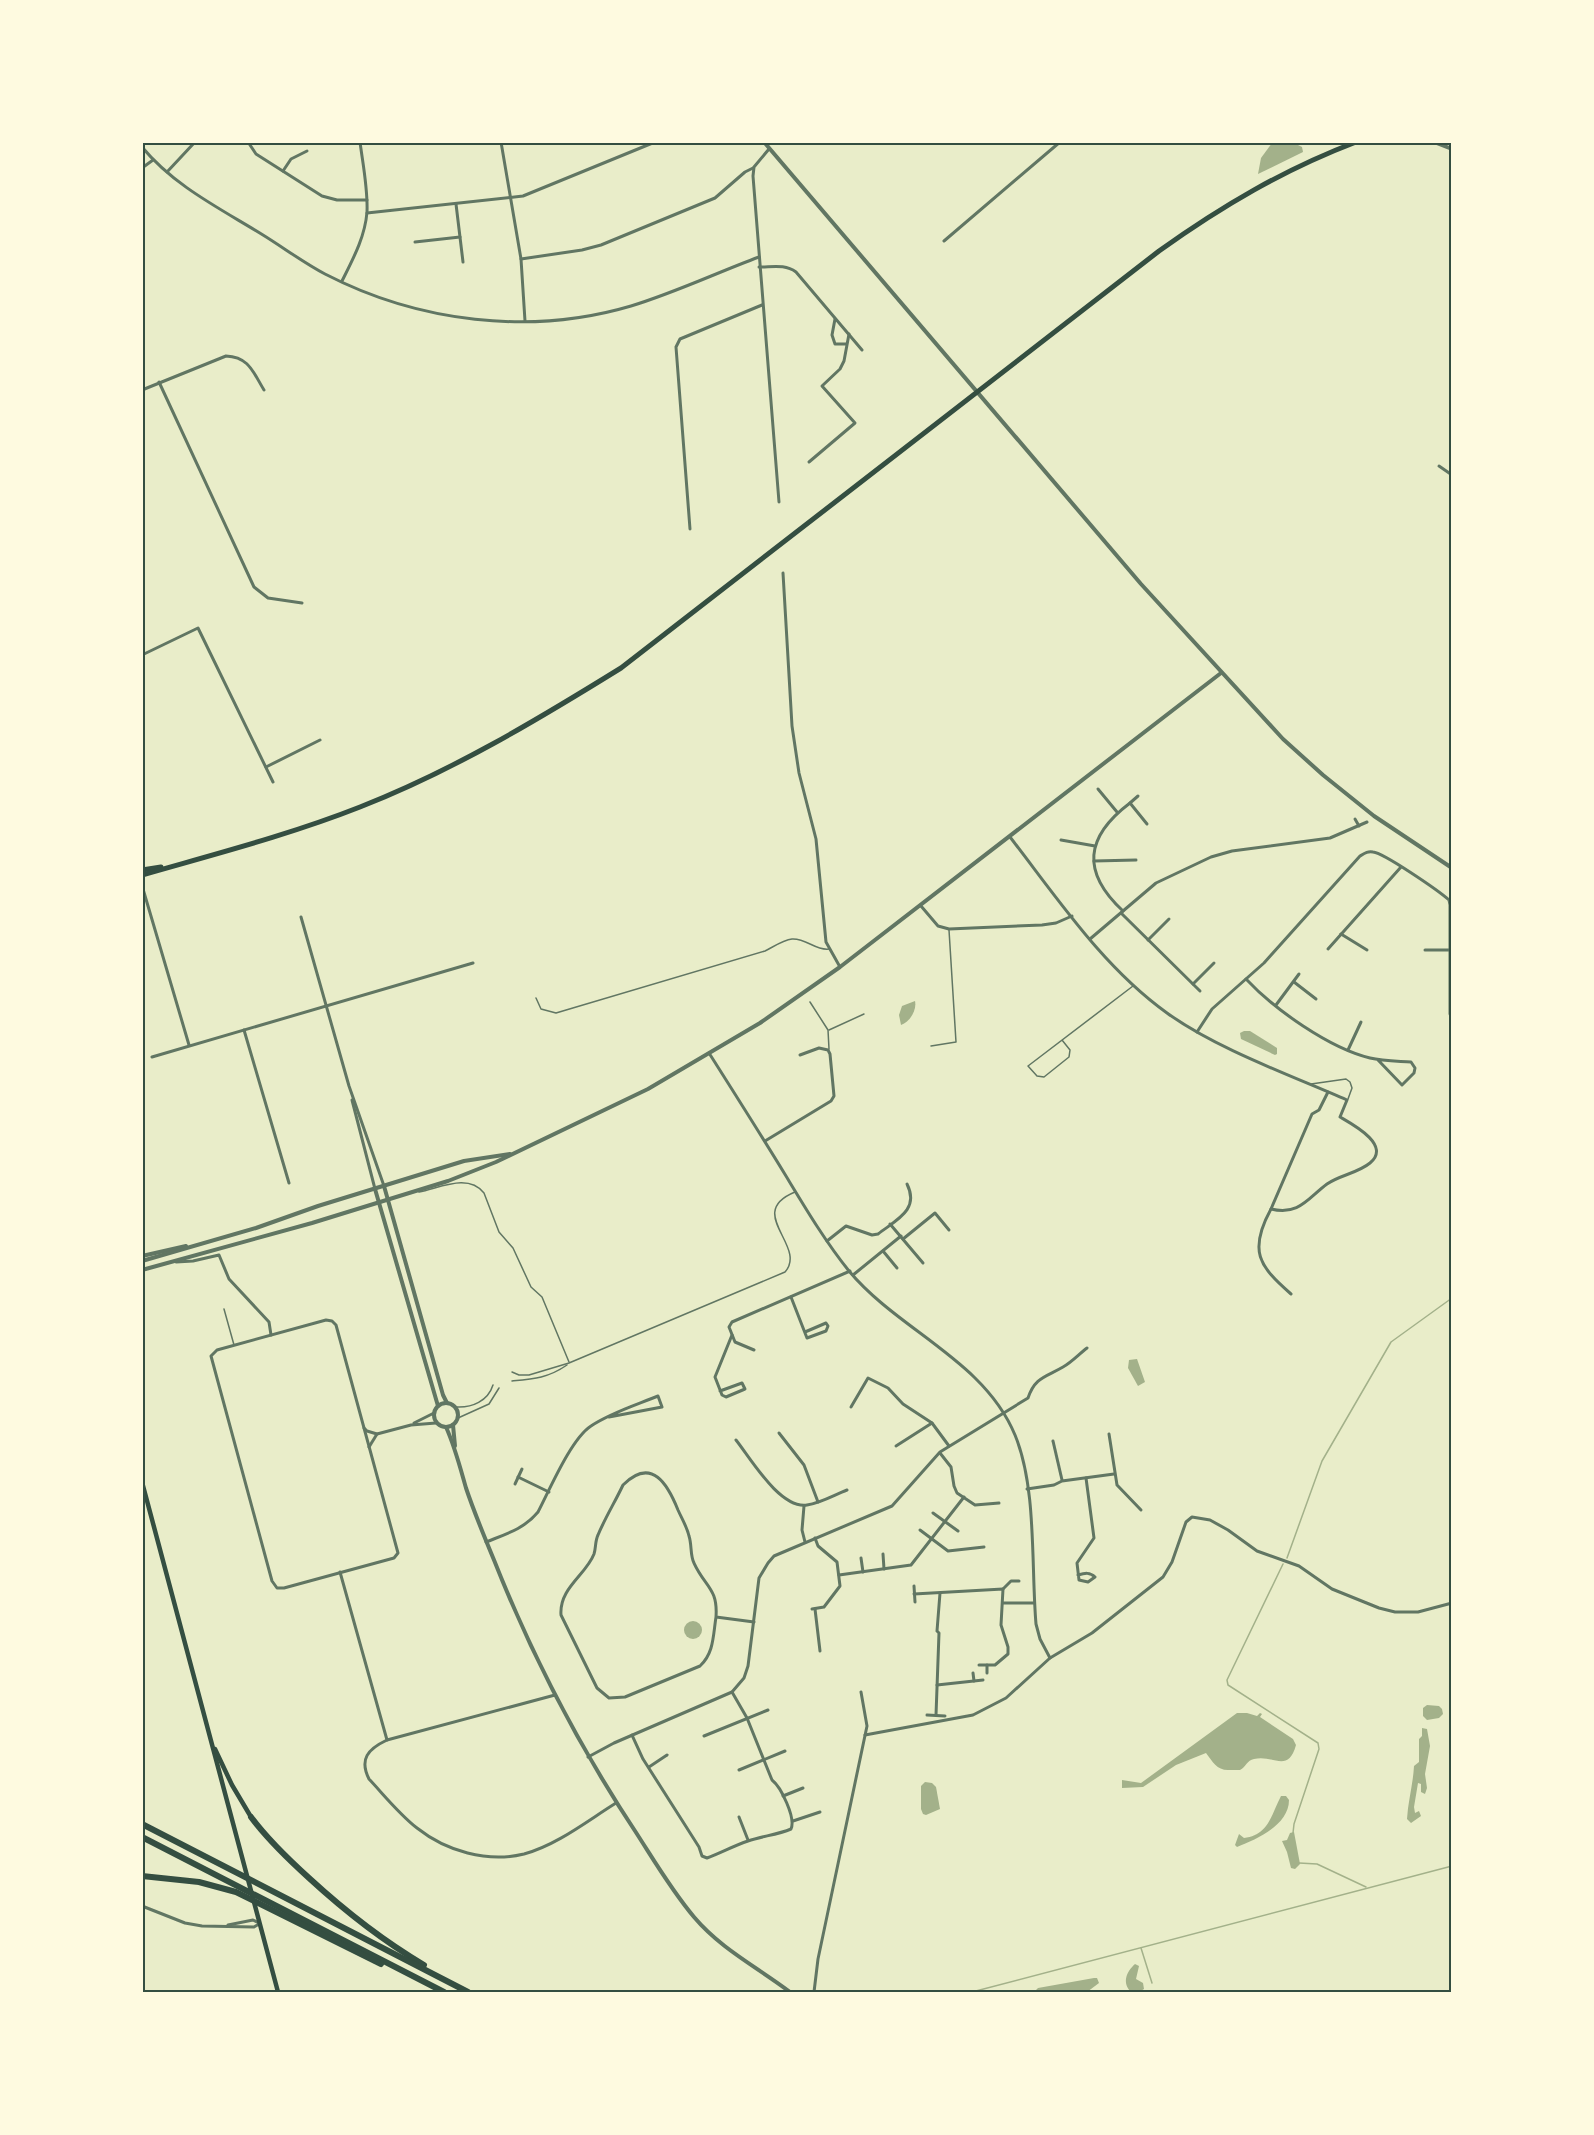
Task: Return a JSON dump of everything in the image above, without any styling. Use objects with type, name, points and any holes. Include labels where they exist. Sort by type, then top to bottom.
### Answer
[{"type":"highway","points":[[142,875],[275,837],[370,803],[454,765],[538,720],[621,668],[1202,219],[1289,170],[1356,142]]},
{"type":"highway","points":[[142,870],[201,858]]},
{"type":"highway","points":[[251,1817],[283,1854],[360,1924],[469,1992]]},
{"type":"highway","points":[[142,1824],[469,1992]]},
{"type":"highway","points":[[142,1837],[444,1992]]},
{"type":"highway","points":[[142,1876],[199,1882],[236,1892],[364,1957],[444,1992]]},
{"type":"main road","points":[[142,1482],[278,1992]]},
{"type":"main road","points":[[209,1735],[232,1785],[251,1817]]},
{"type":"street","points":[[167,172],[195,142]]},
{"type":"street","points":[[248,142],[256,154],[322,196],[337,200],[367,200]]},
{"type":"street","points":[[342,281],[358,249],[367,213],[360,142]]},
{"type":"street","points":[[501,142],[521,259],[525,321]]},
{"type":"street","points":[[367,213],[523,196],[655,142]]},
{"type":"street","points":[[764,142],[1141,584],[1221,673],[1283,738],[1323,775],[1374,816],[1452,868]]},
{"type":"street","points":[[944,242],[1060,142]]},
{"type":"street","points":[[1434,142],[1452,148]]},
{"type":"street","points":[[142,147],[176,180],[324,273],[400,304],[431,313],[484,321],[568,318],[632,306],[759,257]]},
{"type":"street","points":[[521,259],[601,245],[715,198],[754,167],[769,149]]},
{"type":"street","points":[[283,171],[291,159],[307,151]]},
{"type":"street","points":[[142,168],[153,160]]},
{"type":"street","points":[[754,167],[759,267],[779,502]]},
{"type":"street","points":[[456,204],[463,262]]},
{"type":"street","points":[[415,242],[460,237]]},
{"type":"street","points":[[759,267],[790,267],[862,350]]},
{"type":"street","points":[[690,529],[676,347],[680,339],[763,305]]},
{"type":"street","points":[[835,318],[833,341],[839,345],[846,344]]},
{"type":"street","points":[[810,462],[855,423],[822,386],[840,369],[844,361],[849,334]]},
{"type":"street","points":[[142,390],[226,356],[238,356],[248,363],[264,390]]},
{"type":"street","points":[[159,382],[254,587],[268,598],[302,603]]},
{"type":"street","points":[[1439,466],[1452,475]]},
{"type":"street","points":[[783,573],[792,726],[799,773],[816,839],[826,942],[840,967]]},
{"type":"street","points":[[142,655],[198,628],[273,782]]},
{"type":"street","points":[[142,1270],[380,1203],[448,1181],[554,1136],[648,1089],[760,1023],[840,967],[1221,673]]},
{"type":"street","points":[[266,767],[320,740]]},
{"type":"street","points":[[1098,789],[1117,812]]},
{"type":"street","points":[[1138,796],[1117,812],[1105,825],[1095,846],[1094,861],[1097,878],[1104,891],[1122,912],[1200,991]]},
{"type":"street","points":[[1130,803],[1147,824]]},
{"type":"street","points":[[1355,819],[1359,826]]},
{"type":"street","points":[[1090,939],[1156,883],[1211,857],[1232,851],[1330,838],[1367,822]]},
{"type":"street","points":[[1010,837],[1090,939],[1132,986],[1168,1014],[1197,1032],[1347,1100],[1340,1117],[1371,1138],[1376,1148],[1375,1156],[1370,1163],[1328,1183],[1311,1200],[1283,1212],[1271,1209]]},
{"type":"street","points":[[1061,840],[1095,846]]},
{"type":"street","points":[[1197,1032],[1212,1009],[1264,963],[1365,852],[1376,852],[1449,900],[1450,1014]]},
{"type":"street","points":[[1094,861],[1136,860]]},
{"type":"street","points":[[1328,949],[1401,867]]},
{"type":"street","points":[[142,889],[189,1046]]},
{"type":"street","points":[[921,906],[938,926],[949,929],[1042,926],[1072,916]]},
{"type":"street","points":[[301,917],[349,1086],[384,1186],[443,1395],[447,1403],[456,1407],[458,1418],[453,1425],[446,1427]]},
{"type":"street","points":[[1148,940],[1169,919]]},
{"type":"street","points":[[1341,934],[1367,950]]},
{"type":"street","points":[[1425,950],[1450,950]]},
{"type":"street","points":[[152,1056],[472,963]]},
{"type":"street","points":[[1193,984],[1214,963]]},
{"type":"street","points":[[1276,1005],[1299,974]]},
{"type":"street","points":[[1246,979],[1276,1005],[1321,1038],[1378,1060],[1411,1062],[1415,1068],[1414,1073],[1402,1085],[1378,1060]]},
{"type":"street","points":[[1294,982],[1316,999]]},
{"type":"street","points":[[1348,1050],[1361,1022]]},
{"type":"street","points":[[244,1030],[289,1183]]},
{"type":"street","points":[[765,1141],[831,1101],[834,1096],[828,1050],[819,1048],[800,1055]]},
{"type":"street","points":[[710,1053],[826,1240],[853,1275],[874,1298],[961,1365],[984,1386],[1004,1413],[1018,1445],[1025,1471],[1036,1624],[1040,1639],[1050,1658]]},
{"type":"street","points":[[349,1086],[362,1144],[438,1406]]},
{"type":"street","points":[[1291,1294],[1270,1275],[1263,1264],[1259,1238],[1312,1114],[1319,1110],[1328,1092]]},
{"type":"street","points":[[142,1261],[464,1161],[513,1153]]},
{"type":"street","points":[[826,1240],[846,1226],[872,1235],[878,1234],[909,1209],[912,1201],[907,1184]]},
{"type":"street","points":[[853,1275],[935,1213],[949,1230]]},
{"type":"street","points":[[890,1224],[923,1263]]},
{"type":"street","points":[[142,1256],[216,1239]]},
{"type":"street","points":[[883,1251],[897,1268]]},
{"type":"street","points":[[173,1262],[193,1261],[219,1255],[229,1279],[269,1322],[271,1335]]},
{"type":"street","points":[[754,1350],[735,1342],[729,1327],[732,1322],[850,1271]]},
{"type":"street","points":[[791,1297],[807,1338],[826,1331],[828,1326],[826,1323],[805,1332]]},
{"type":"street","points":[[326,1320],[334,1322],[398,1554],[394,1557],[281,1588],[275,1587],[211,1360],[214,1351],[271,1335],[326,1320]]},
{"type":"street","points":[[720,1391],[742,1383],[745,1389],[726,1397],[722,1395],[720,1391],[714,1377],[732,1335]]},
{"type":"street","points":[[588,1757],[632,1735],[732,1692],[744,1678],[748,1666],[759,1578],[774,1556],[892,1506],[940,1452],[1028,1398],[1033,1385],[1050,1372],[1063,1367],[1087,1348]]},
{"type":"street","points":[[851,1407],[868,1378],[888,1388],[903,1404],[932,1423],[949,1446]]},
{"type":"street","points":[[486,1542],[524,1526],[538,1512],[582,1433],[590,1426],[609,1417],[658,1396],[662,1407],[609,1417]]},
{"type":"street","points":[[411,1425],[434,1413],[438,1406],[447,1403]]},
{"type":"street","points":[[434,1413],[436,1422]]},
{"type":"street","points":[[364,1428],[377,1434],[411,1425],[436,1422],[446,1427],[467,1491],[510,1601],[555,1695],[616,1803],[694,1917],[715,1939],[737,1957],[790,1992]]},
{"type":"street","points":[[896,1446],[932,1423]]},
{"type":"street","points":[[453,1425],[455,1450]]},
{"type":"street","points":[[780,1433],[804,1465],[818,1502]]},
{"type":"street","points":[[369,1447],[377,1434]]},
{"type":"street","points":[[1109,1434],[1117,1485],[1141,1510]]},
{"type":"street","points":[[736,1440],[780,1496],[791,1503],[804,1506],[847,1490]]},
{"type":"street","points":[[1053,1441],[1062,1480]]},
{"type":"street","points":[[940,1452],[951,1467],[955,1490],[975,1505],[999,1503]]},
{"type":"street","points":[[515,1484],[522,1469]]},
{"type":"street","points":[[638,1474],[654,1475],[662,1479],[669,1488],[689,1536],[694,1563],[714,1593],[717,1603],[716,1617],[712,1650],[708,1659],[700,1666],[625,1697],[609,1698],[597,1688],[561,1615],[561,1606],[574,1579],[594,1554],[597,1538],[623,1485],[630,1478],[638,1474]]},
{"type":"street","points":[[1027,1489],[1054,1485],[1062,1480],[1114,1474]]},
{"type":"street","points":[[518,1477],[549,1492]]},
{"type":"street","points":[[1078,1575],[1086,1573],[1095,1577],[1082,1582],[1078,1575],[1077,1563],[1094,1538],[1086,1478]]},
{"type":"street","points":[[839,1575],[910,1565],[964,1497]]},
{"type":"street","points":[[804,1506],[802,1530],[805,1542]]},
{"type":"street","points":[[933,1513],[958,1531]]},
{"type":"street","points":[[865,1735],[973,1715],[1006,1698],[1050,1658],[1092,1633],[1163,1576],[1173,1562],[1186,1522],[1192,1517],[1210,1520],[1257,1551],[1299,1566],[1332,1589],[1379,1608],[1395,1612],[1418,1612],[1452,1603]]},
{"type":"street","points":[[920,1530],[948,1551],[984,1547]]},
{"type":"street","points":[[815,1538],[818,1546],[837,1562],[840,1586],[824,1607],[814,1609],[820,1651]]},
{"type":"street","points":[[883,1554],[884,1569]]},
{"type":"street","points":[[861,1558],[863,1572]]},
{"type":"street","points":[[340,1572],[387,1740]]},
{"type":"street","points":[[979,1665],[994,1665],[1008,1654],[1001,1625],[1003,1589],[1011,1581],[1019,1581]]},
{"type":"street","points":[[914,1586],[915,1602]]},
{"type":"street","points":[[914,1594],[1003,1589]]},
{"type":"street","points":[[936,1715],[940,1593]]},
{"type":"street","points":[[1002,1603],[1034,1603]]},
{"type":"street","points":[[716,1617],[754,1622]]},
{"type":"street","points":[[987,1665],[987,1673]]},
{"type":"street","points":[[973,1672],[974,1681]]},
{"type":"street","points":[[937,1685],[982,1680]]},
{"type":"street","points":[[632,1735],[649,1767],[699,1847],[702,1856],[707,1858],[748,1841],[770,1834],[779,1834],[790,1829],[793,1821],[779,1785],[772,1780],[747,1718],[732,1692]]},
{"type":"street","points":[[814,1992],[818,1959],[867,1726],[861,1692]]},
{"type":"street","points":[[555,1695],[387,1740],[376,1745],[366,1755],[365,1771],[369,1779],[415,1827],[431,1839],[468,1854],[486,1857],[523,1854],[543,1847],[616,1803]]},
{"type":"street","points":[[704,1736],[768,1710]]},
{"type":"street","points":[[927,1715],[945,1716]]},
{"type":"street","points":[[739,1770],[785,1751]]},
{"type":"street","points":[[649,1767],[667,1755]]},
{"type":"street","points":[[783,1796],[803,1788]]},
{"type":"street","points":[[793,1821],[820,1812]]},
{"type":"street","points":[[739,1817],[748,1841]]},
{"type":"street","points":[[142,1906],[185,1923],[202,1926],[223,1926],[254,1920],[260,1922]]},
{"type":"lane","points":[[931,1046],[956,1042],[949,929]]},
{"type":"lane","points":[[536,998],[542,1009],[556,1012],[765,951],[790,939],[799,939],[823,950],[829,949]]},
{"type":"lane","points":[[1062,1040],[1070,1050],[1070,1057],[1044,1077],[1037,1076],[1028,1066],[1132,986]]},
{"type":"lane","points":[[810,1002],[828,1030],[828,1050]]},
{"type":"lane","points":[[828,1030],[864,1014]]},
{"type":"lane","points":[[1311,1084],[1346,1079],[1352,1088],[1347,1100]]},
{"type":"lane","points":[[409,1193],[463,1182],[477,1185],[484,1193],[499,1232],[513,1248],[531,1287],[542,1297],[569,1363]]},
{"type":"lane","points":[[512,1372],[519,1375],[529,1374],[569,1363],[785,1272],[791,1266],[792,1258],[775,1221],[774,1211],[778,1202],[796,1191]]},
{"type":"lane","points":[[224,1308],[234,1346]]},
{"type":"lane","points":[[512,1381],[532,1380],[561,1369],[569,1363]]},
{"type":"lane","points":[[456,1407],[467,1407],[479,1403],[488,1394],[493,1384]]},
{"type":"lane","points":[[458,1418],[489,1404],[499,1388]]},
{"type":"shaded area","points":[[1272,143],[1294,143],[1302,147],[1303,152],[1258,174],[1261,158]]},
{"type":"shaded area","points":[[915,1001],[912,1015],[901,1025],[899,1015],[902,1006]]},
{"type":"shaded area","points":[[1250,1031],[1277,1048],[1277,1054],[1241,1039],[1240,1033]]},
{"type":"shaded area","points":[[1137,1359],[1145,1382],[1138,1386],[1128,1368],[1129,1360]]},
{"type":"shaded area","points":[[689,1621],[697,1621],[702,1626],[700,1637],[689,1639],[684,1634],[684,1626]]},
{"type":"shaded area","points":[[1427,1705],[1439,1706],[1443,1714],[1439,1718],[1427,1720],[1423,1716],[1423,1708]]},
{"type":"shaded area","points":[[1237,1713],[1257,1716],[1260,1713],[1262,1714],[1260,1717],[1293,1739],[1296,1745],[1289,1759],[1279,1761],[1254,1759],[1240,1770],[1226,1770],[1216,1765],[1206,1753],[1176,1765],[1143,1787],[1122,1788],[1122,1780],[1141,1783]]},
{"type":"shaded area","points":[[1422,1728],[1427,1729],[1430,1746],[1425,1774],[1427,1788],[1425,1794],[1421,1792],[1421,1784],[1418,1783],[1414,1807],[1415,1813],[1419,1811],[1421,1816],[1411,1823],[1407,1819],[1414,1766],[1419,1762],[1419,1739],[1422,1736]]},
{"type":"shaded area","points":[[925,1782],[932,1783],[936,1787],[940,1809],[926,1815],[921,1809],[921,1786]]},
{"type":"shaded area","points":[[1281,1796],[1286,1796],[1289,1800],[1288,1809],[1278,1824],[1254,1840],[1237,1847],[1235,1845],[1239,1834],[1244,1838],[1259,1833],[1264,1828]]},
{"type":"shaded area","points":[[1294,1832],[1300,1864],[1295,1869],[1291,1868],[1282,1841],[1287,1840],[1290,1833]]},
{"type":"shaded area","points":[[1135,1964],[1139,1966],[1136,1979],[1143,1983],[1144,1989],[1131,1992],[1126,1981],[1127,1974]]},
{"type":"shaded area","points":[[1094,1978],[1097,1978],[1099,1983],[1087,1992],[1034,1992],[1038,1988]]},
{"type":"waterway","points":[[1287,1558],[1322,1461],[1391,1342],[1452,1298]]},
{"type":"waterway","points":[[1283,1564],[1227,1680],[1228,1685],[1318,1743],[1319,1749],[1293,1833]]},
{"type":"waterway","points":[[1299,1863],[1317,1864],[1366,1887]]},
{"type":"waterway","points":[[972,1992],[1452,1866]]},
{"type":"waterway","points":[[1141,1948],[1152,1983]]}]
